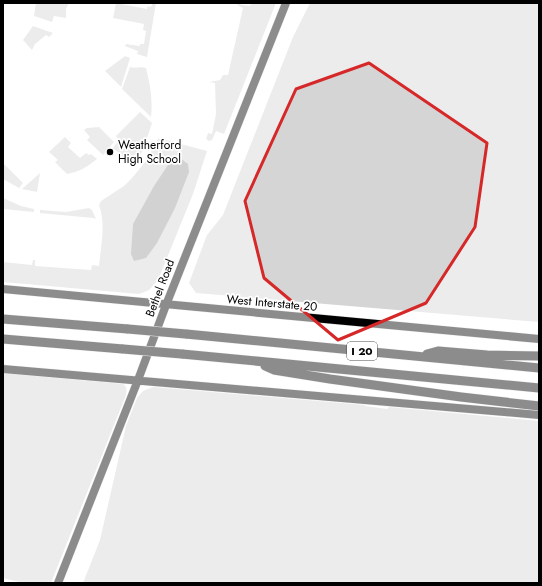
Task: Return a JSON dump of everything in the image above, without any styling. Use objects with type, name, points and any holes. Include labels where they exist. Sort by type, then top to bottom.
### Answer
[{"type":"highway","name":"I 20","points":[[3,319],[186,334],[539,368]]},
{"type":"highway","name":"I 20","points":[[3,339],[182,354],[539,388]]},
{"type":"highway","points":[[418,356],[438,351],[487,355],[539,356]]},
{"type":"highway","points":[[254,362],[274,370],[330,379],[539,406]]},
{"type":"main road","name":"Bethel Road","points":[[58,583],[286,3]]},
{"type":"main road","name":"West Interstate 20","points":[[3,289],[539,339]]},
{"type":"main road","points":[[3,369],[539,416]]},
{"type":"highlighted area","points":[[369,63],[487,143],[475,227],[426,303],[338,340],[264,278],[245,201],[296,89]]},
{"type":"shaded area","points":[[36,3],[69,3],[66,9],[66,18],[54,16],[52,22],[34,16]]},
{"type":"shaded area","points":[[116,3],[147,9],[147,7],[152,6],[152,3],[156,3],[147,57],[137,54],[138,51],[125,46],[126,44],[140,46],[140,44],[144,44],[146,31],[143,30],[144,24],[113,18]]},
{"type":"shaded area","points":[[253,3],[276,3],[224,134],[216,131],[212,140],[209,141],[206,139],[208,133],[212,134],[216,114],[215,83],[209,82],[220,80],[223,75],[228,75],[243,8],[237,5],[249,6]]},
{"type":"shaded area","points":[[310,3],[539,3],[539,322],[196,293],[189,283],[207,235],[223,215],[293,37]]},
{"type":"shaded area","points":[[33,26],[53,33],[49,37],[46,35],[35,44],[32,50],[23,40]]},
{"type":"shaded area","points":[[125,56],[130,58],[121,87],[105,71]]},
{"type":"shaded area","points":[[130,67],[146,68],[151,92],[151,117],[122,89]]},
{"type":"shaded area","points":[[140,112],[152,123],[143,150],[136,161],[129,162],[113,148],[119,140],[116,136]]},
{"type":"shaded area","points":[[99,127],[114,142],[103,155],[87,140],[90,137],[84,130],[87,128]]},
{"type":"shaded area","points":[[65,137],[71,143],[68,147],[80,158],[86,153],[89,155],[91,154],[97,159],[83,169],[67,174],[55,162],[58,160],[49,152]]},
{"type":"shaded area","points":[[158,139],[207,151],[193,194],[158,280],[149,290],[139,294],[3,282],[3,262],[32,265],[33,260],[35,260],[35,266],[91,270],[92,265],[99,266],[103,227],[99,205],[101,201],[124,186],[132,178],[146,161]]},
{"type":"shaded area","points":[[180,158],[188,164],[189,172],[175,208],[157,243],[146,258],[134,261],[131,254],[133,224],[154,186],[168,165]]},
{"type":"shaded area","points":[[3,163],[23,183],[19,188],[3,179]]},
{"type":"shaded area","points":[[40,173],[37,192],[22,189]]},
{"type":"shaded area","points":[[3,198],[21,206],[34,209],[34,212],[3,209]]},
{"type":"shaded area","points":[[89,208],[92,210],[96,219],[40,213],[40,210],[66,212]]},
{"type":"shaded area","points":[[3,373],[123,384],[127,392],[51,583],[23,583],[3,578]]},
{"type":"shaded area","points":[[153,387],[365,405],[387,409],[389,407],[539,421],[539,583],[83,583],[100,540],[126,426],[137,398],[143,391]]},
{"type":"place","name":"Weatherford High School","points":[[110,152]]}]
